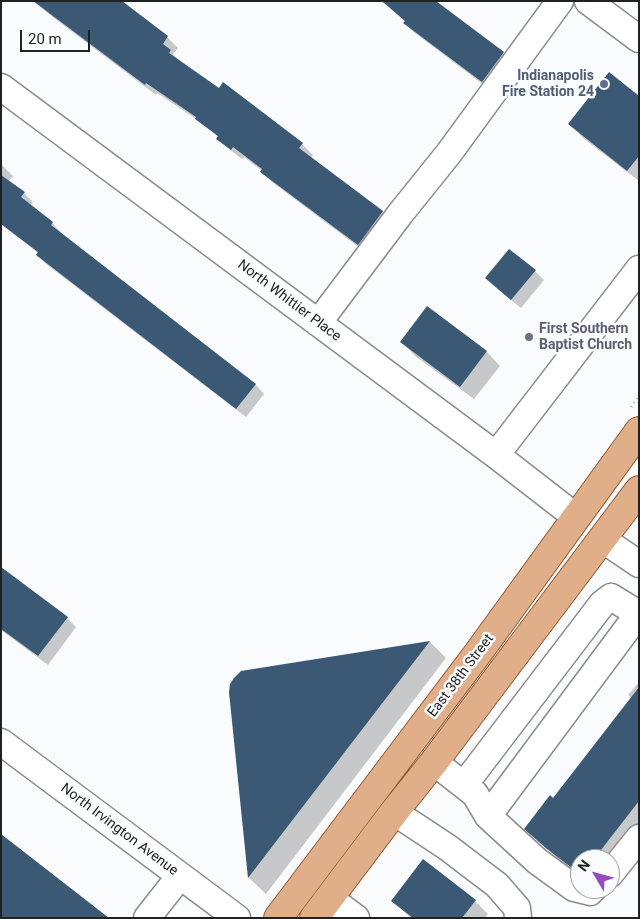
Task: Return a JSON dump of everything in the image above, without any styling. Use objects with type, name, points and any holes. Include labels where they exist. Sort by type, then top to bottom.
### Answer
[{"type":"main road","name":"East 38th Street","points":[[278,918],[478,654],[639,431]]},
{"type":"main road","points":[[321,908],[434,762],[639,490]]},
{"type":"street","points":[[318,323],[400,214],[449,153],[560,1]]},
{"type":"street","points":[[588,1],[639,39]]},
{"type":"street","name":"North Whittier Place","points":[[1,87],[496,455],[576,517]]},
{"type":"street","points":[[496,455],[639,269]]},
{"type":"street","points":[[602,539],[639,564]]},
{"type":"street","points":[[464,785],[602,604],[611,597],[639,613],[488,816]]},
{"type":"street","name":"North Irvington Avenue","points":[[2,745],[237,918]]},
{"type":"street","points":[[434,762],[475,794],[488,816],[538,861],[570,885]]},
{"type":"street","points":[[394,812],[448,846],[497,884],[518,908],[518,918]]},
{"type":"street","points":[[620,862],[639,838]]},
{"type":"street","points":[[147,918],[180,876]]},
{"type":"street","points":[[321,908],[356,918]]},
{"type":"building","points":[[33,1],[122,1],[168,36],[163,44],[171,50],[169,53],[219,88],[223,82],[303,143],[299,148],[383,211],[358,245],[260,172],[262,169],[233,147],[231,150],[216,139],[218,136],[195,119],[196,117],[146,83],[145,85]]},
{"type":"building","points":[[382,1],[436,1],[504,52],[482,82],[403,23],[405,21]]},
{"type":"building","points":[[609,72],[639,96],[639,156],[627,171],[568,124]]},
{"type":"building","points":[[1,175],[25,192],[21,197],[53,222],[51,225],[256,384],[236,409],[36,255],[38,252],[1,224]]},
{"type":"building","points":[[509,249],[536,270],[511,300],[485,278]]},
{"type":"building","points":[[427,306],[487,351],[460,387],[400,342]]},
{"type":"building","points":[[1,567],[68,617],[38,656],[1,629]]},
{"type":"building","points":[[430,641],[248,878],[229,692],[230,684],[234,678],[241,671]]},
{"type":"building","points":[[639,687],[639,801],[602,849],[570,849],[570,866],[524,829],[550,795],[553,798]]},
{"type":"building","points":[[1,834],[109,918],[1,918]]},
{"type":"building","points":[[423,859],[476,900],[462,918],[413,918],[391,901]]},
{"type":"place","name":"Indianapolis Fire Station 24","points":[[604,84]]},
{"type":"place","name":"First Southern Baptist Church","points":[[529,337]]}]
